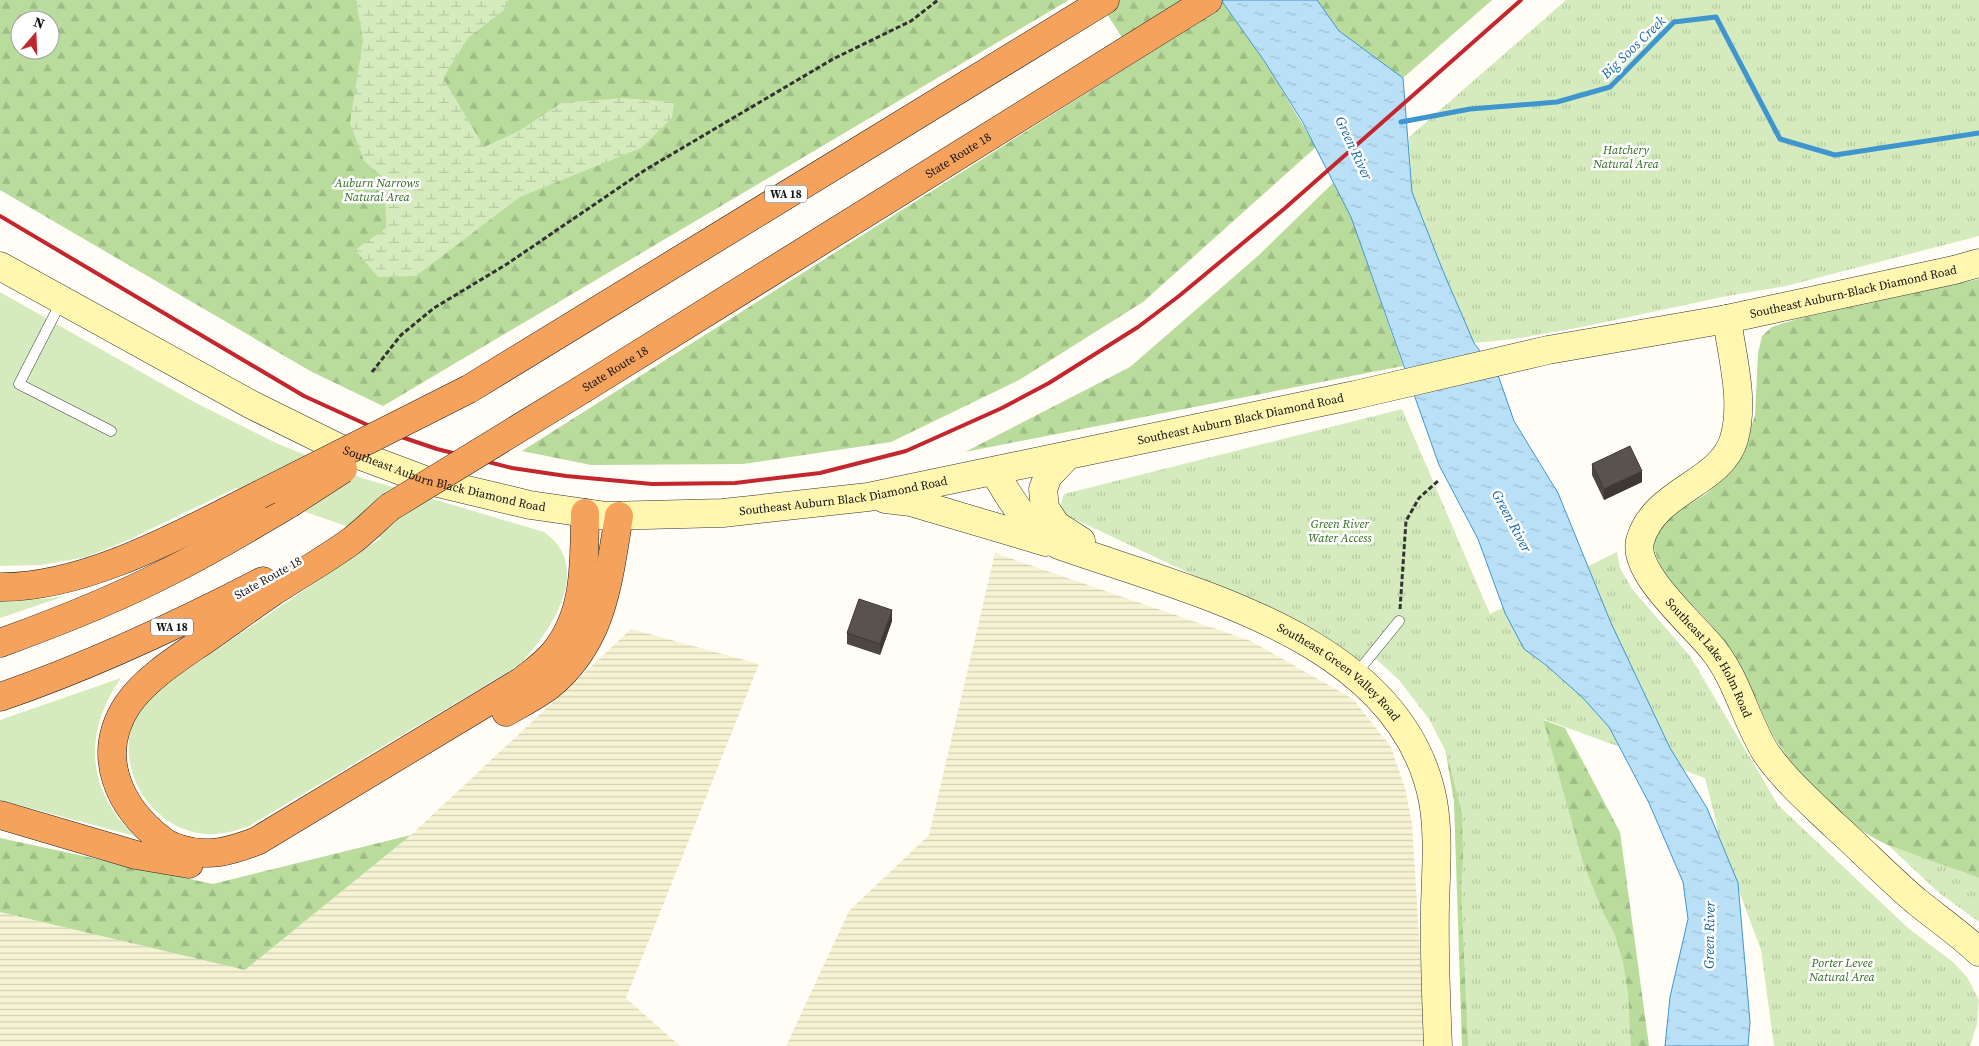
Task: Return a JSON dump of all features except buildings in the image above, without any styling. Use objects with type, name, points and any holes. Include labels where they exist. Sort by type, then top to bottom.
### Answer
[{"type":"highway","name":"WA 18","points":[[0,643],[60,621],[172,571],[288,504],[692,251],[1105,0]]},
{"type":"highway","name":"State Route 18","points":[[0,697],[78,668],[202,613],[343,540],[390,507],[1208,0]]},
{"type":"highway","points":[[0,587],[33,586],[56,581],[130,557],[259,495],[469,389]]},
{"type":"highway","points":[[343,540],[162,670],[128,704],[120,718],[112,748],[112,763],[117,782],[133,812],[151,832],[167,845],[192,853],[208,854],[230,851],[257,841],[522,681],[539,668],[554,653],[574,620],[583,579],[585,513]]},
{"type":"highway","points":[[0,815],[136,855],[180,863],[204,864],[237,861],[289,839],[548,687],[568,669],[582,651],[598,618],[605,596],[620,516]]},
{"type":"main road","name":"Southeast Auburn-Black Diamond Road","points":[[1727,319],[1979,263]]},
{"type":"main road","name":"Southeast Auburn Black Diamond Road","points":[[0,266],[252,405],[337,447],[425,480],[530,505],[620,516],[723,514],[868,497],[1355,395],[1548,350],[1727,319]]},
{"type":"main road","name":"Southeast Lake Holm Road","points":[[1727,319],[1737,390],[1738,416],[1734,440],[1724,458],[1656,511],[1645,527],[1640,543],[1640,556],[1647,574],[1720,659],[1730,674],[1766,753],[1783,773],[1808,801],[1914,898],[1979,952]]},
{"type":"main road","points":[[1067,456],[1048,476],[1044,489],[1044,508],[1056,525],[1092,548],[1142,574]]},
{"type":"main road","name":"Southeast Green Valley Road","points":[[994,471],[1024,519],[1039,533],[1059,545],[1258,617],[1325,654],[1355,675],[1378,696],[1399,721],[1416,750],[1426,774],[1431,793],[1436,832],[1434,974],[1438,1046]]},
{"type":"main road","points":[[868,497],[911,502],[1059,545]]},
{"type":"lane","points":[[63,300],[19,384],[110,431]]},
{"type":"lane","points":[[1355,675],[1399,621]]},
{"type":"path","points":[[372,372],[401,335],[434,308],[507,264],[645,170],[833,59],[911,21],[938,0]]},
{"type":"path","points":[[1399,621],[1406,521],[1419,498],[1439,480]]},
{"type":"shaded area","points":[[995,553],[1251,641],[1353,699],[1391,747],[1405,788],[1412,824],[1426,1046],[786,1046],[849,911],[929,835]]},
{"type":"shaded area","points":[[631,629],[759,664],[626,998],[680,1046],[0,1046],[0,912],[245,970],[411,835]]},
{"type":"green space","name":"Auburn Narrows Natural Area","points":[[0,0],[1069,0],[383,406],[312,372],[0,190]]},
{"type":"green space","points":[[356,0],[508,0],[504,10],[468,38],[443,78],[484,147],[519,131],[561,103],[623,98],[674,102],[672,118],[641,148],[520,197],[416,276],[378,277],[355,250],[386,228],[385,179],[364,161],[350,123],[363,40]]},
{"type":"green space","points":[[1098,0],[1221,0],[1265,62],[1316,147],[1143,302],[1019,380],[891,442],[743,464],[591,465],[522,451],[1137,61]]},
{"type":"green space","points":[[1317,0],[1492,0],[1403,78],[1339,31]]},
{"type":"green space","name":"Hatchery Natural Area","points":[[1566,0],[1979,0],[1979,236],[1786,286],[1727,296],[1582,327],[1514,339],[1474,343],[1412,192],[1409,137]]},
{"type":"green space","points":[[1334,182],[1351,217],[1403,366],[965,452],[1130,367],[1259,255]]},
{"type":"green space","points":[[1979,279],[1979,878],[1890,846],[1873,837],[1839,813],[1809,784],[1773,735],[1745,676],[1719,635],[1663,571],[1652,541],[1668,514],[1706,494],[1728,473],[1743,452],[1755,415],[1758,353],[1762,336],[1772,327],[1797,319]]},
{"type":"green space","points":[[0,292],[194,402],[276,443],[362,478],[544,532],[559,546],[566,563],[567,581],[554,619],[543,636],[518,666],[249,826],[228,832],[207,834],[193,832],[173,824],[157,812],[144,796],[134,779],[129,759],[129,739],[134,720],[144,701],[172,678],[187,670],[381,538],[236,488],[128,540],[86,557],[41,565],[0,566]]},
{"type":"green space","points":[[1402,409],[1490,614],[1617,552],[1620,568],[1632,589],[1690,656],[1778,805],[1908,928],[1954,963],[1967,977],[1979,1000],[1977,1024],[1970,1046],[1774,1046],[1761,950],[1717,832],[1705,778],[1543,719],[1583,862],[1602,910],[1615,935],[1623,962],[1628,993],[1631,1046],[1468,1046],[1461,889],[1463,858],[1462,813],[1446,752],[1429,719],[1399,680],[1376,659],[1360,666],[1284,618],[1064,514],[1061,504],[1064,494]]},
{"type":"green space","points":[[65,596],[0,618],[0,599],[42,599]]},
{"type":"green space","points":[[121,678],[109,698],[100,719],[96,739],[95,760],[99,780],[107,800],[119,818],[135,836],[0,800],[0,720]]},
{"type":"green space","points":[[1434,680],[1565,728],[1620,832],[1649,1046],[1462,1046],[1454,802]]},
{"type":"green space","points":[[411,835],[245,970],[0,912],[0,838],[213,884]]},
{"type":"green space","points":[[1888,845],[1979,878],[1979,922],[1938,892]]},
{"type":"water","name":"Green River","points":[[1221,0],[1317,0],[1339,31],[1403,78],[1412,192],[1443,271],[1474,343],[1498,375],[1514,421],[1558,493],[1611,623],[1670,748],[1707,808],[1738,883],[1750,1022],[1748,1046],[1665,1046],[1670,997],[1688,919],[1683,882],[1649,803],[1609,727],[1583,698],[1546,665],[1524,649],[1505,613],[1478,539],[1439,465],[1351,217],[1302,121],[1265,62]]},
{"type":"waterway","name":"Big Soos Creek","points":[[1401,122],[1470,109],[1557,102],[1610,87],[1674,22],[1716,17],[1780,139],[1835,155],[1979,133]]},
{"type":"railway","points":[[0,216],[304,396],[372,427],[437,449],[512,468],[566,476],[652,484],[735,483],[820,473],[906,451],[1002,408],[1049,383],[1138,327],[1179,296],[1284,209],[1521,0]]},
{"type":"park label","name":"Green River Water Access","points":[[1340,531]]},
{"type":"park label","name":"Porter Levee Natural Area","points":[[1842,970]]}]
